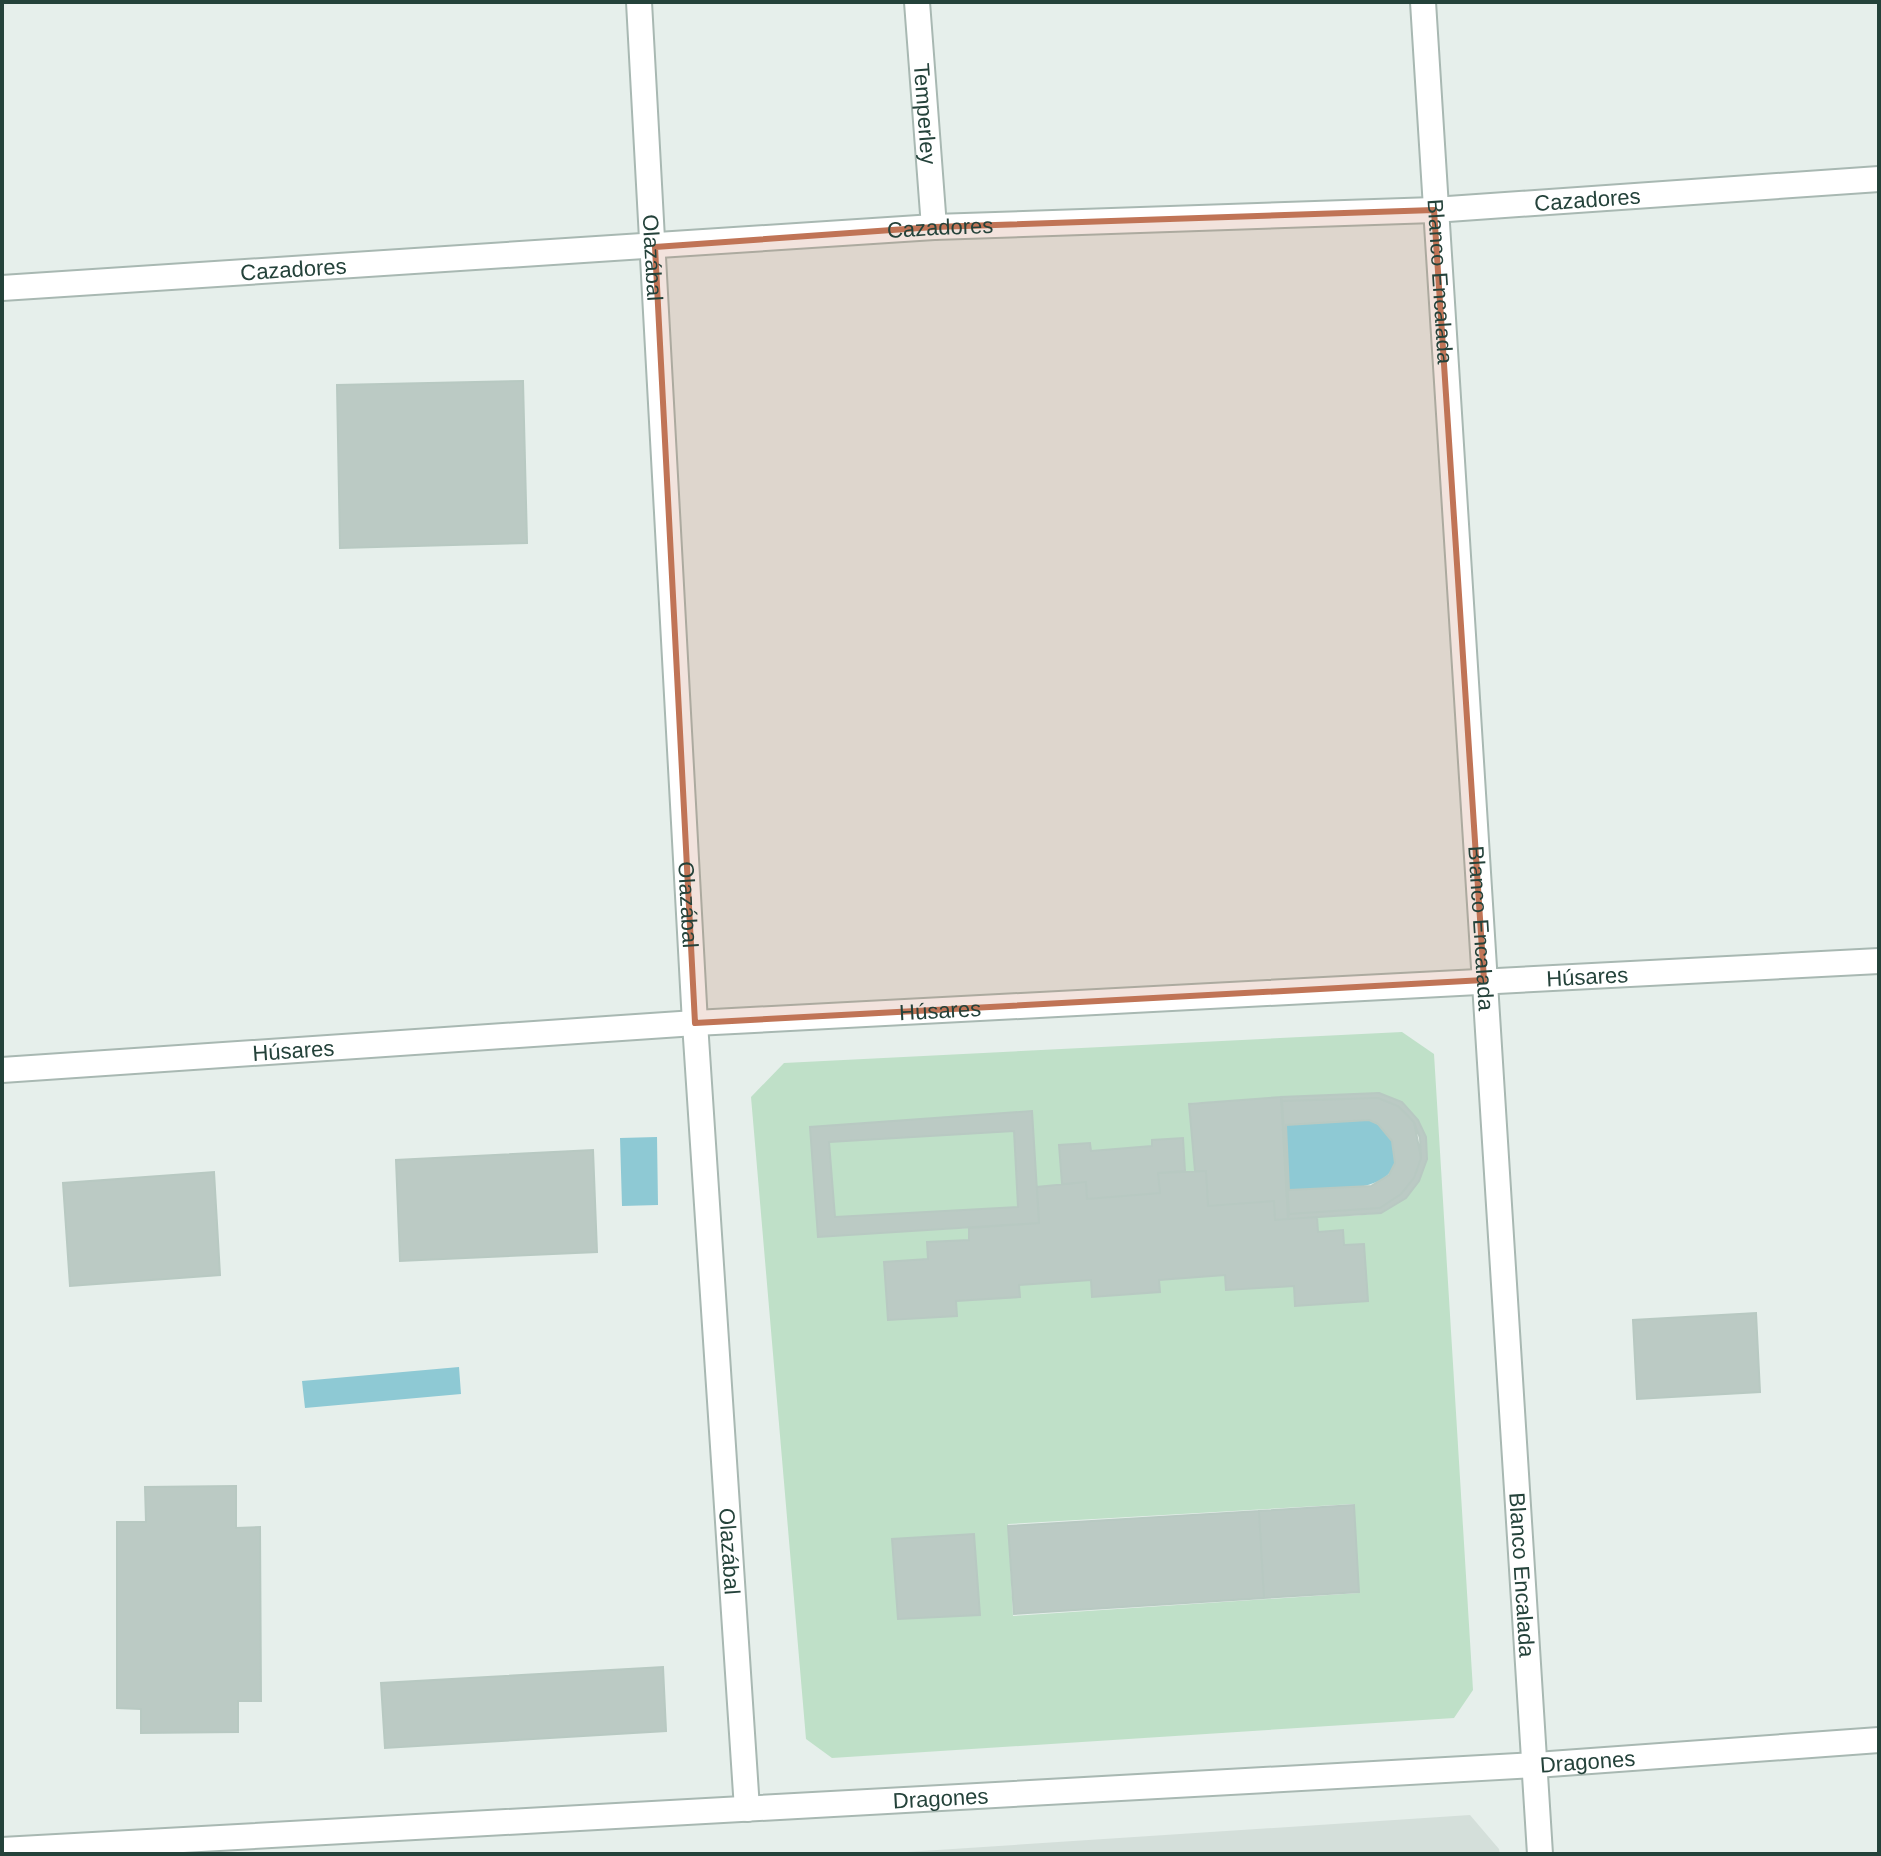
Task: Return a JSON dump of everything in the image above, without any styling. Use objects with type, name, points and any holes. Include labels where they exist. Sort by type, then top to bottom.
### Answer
[{"type":"street","name":"Olazábal","points":[[639,2],[655,247],[695,1023],[747,1809]]},
{"type":"street","name":"Temperley","points":[[917,2],[934,227]]},
{"type":"street","name":"Blanco Encalada","points":[[1423,2],[1540,1854]]},
{"type":"street","name":"Cazadores","points":[[2,288],[934,227],[1434,210],[1879,179]]},
{"type":"street","name":"Húsares","points":[[2,1070],[695,1023],[1879,961]]},
{"type":"street","name":"Dragones","points":[[2,1850],[1536,1765],[1879,1740]]},
{"type":"highlighted area","points":[[1434,210],[1484,980],[695,1023],[655,247],[934,227]]},
{"type":"shaded area","points":[[1470,1815],[1500,1854],[876,1854]]},
{"type":"green space","points":[[1402,1032],[1434,1054],[1473,1690],[1454,1718],[832,1758],[806,1739],[751,1097],[784,1063]],"holes":[[[1379,1093],[1409,1110],[1418,1125],[1427,1159],[1405,1194],[1385,1210],[1373,1214],[1317,1217],[1318,1232],[1343,1230],[1344,1245],[1367,1301],[1296,1306],[1294,1286],[1227,1290],[1225,1275],[1159,1280],[1160,1292],[1093,1297],[1091,1280],[1019,1285],[1019,1297],[956,1301],[957,1316],[888,1320],[884,1262],[928,1259],[928,1243],[969,1240],[969,1228],[818,1236],[810,1127],[1031,1111],[1037,1187],[1062,1184],[1059,1145],[1090,1143],[1091,1151],[1152,1146],[1152,1140],[1182,1138],[1185,1171],[1195,1171],[1190,1103]],[[1354,1504],[1359,1593],[1013,1616],[1008,1524]],[[974,1534],[980,1615],[899,1619],[892,1539]]]},
{"type":"green space","points":[[1014,1131],[1018,1207],[835,1217],[829,1142]]},
{"type":"water","points":[[1369,1120],[1384,1130],[1394,1146],[1395,1163],[1388,1175],[1375,1183],[1358,1187],[1289,1190],[1286,1125]]},
{"type":"water","points":[[657,1137],[658,1205],[622,1206],[620,1138]]},
{"type":"water","points":[[459,1367],[461,1394],[305,1408],[302,1381]]},
{"type":"building","points":[[523,381],[527,543],[340,548],[337,385]]},
{"type":"building","points":[[1379,1093],[1402,1102],[1418,1120],[1426,1137],[1427,1159],[1419,1181],[1406,1198],[1381,1213],[1288,1219],[1289,1214],[1380,1208],[1401,1194],[1414,1178],[1421,1158],[1420,1138],[1414,1122],[1398,1106],[1378,1098],[1282,1101],[1281,1097]]},
{"type":"building","points":[[1281,1097],[1288,1219],[1275,1220],[1274,1201],[1208,1206],[1206,1171],[1195,1171],[1189,1104]]},
{"type":"building","points":[[1378,1098],[1398,1106],[1414,1122],[1421,1158],[1414,1178],[1401,1194],[1380,1208],[1289,1214],[1282,1101]],"holes":[[[1369,1120],[1378,1124],[1392,1141],[1395,1163],[1389,1175],[1371,1186],[1289,1190],[1286,1125]]]},
{"type":"building","points":[[1032,1111],[1039,1223],[818,1237],[810,1127]],"holes":[[[1014,1131],[1018,1207],[835,1217],[829,1142]]]},
{"type":"building","points":[[1183,1138],[1185,1171],[1158,1173],[1160,1193],[1087,1199],[1086,1182],[1062,1184],[1059,1145],[1090,1143],[1091,1151],[1152,1146],[1152,1140]]},
{"type":"building","points":[[593,1150],[597,1252],[400,1261],[396,1160]]},
{"type":"building","points":[[1206,1171],[1208,1206],[1274,1201],[1275,1220],[1317,1217],[1318,1232],[1343,1230],[1344,1245],[1364,1244],[1368,1301],[1295,1306],[1294,1286],[1226,1290],[1225,1275],[1159,1280],[1160,1292],[1092,1297],[1091,1280],[1019,1285],[1020,1297],[956,1301],[957,1316],[888,1320],[884,1262],[928,1259],[927,1242],[969,1240],[969,1228],[1039,1223],[1037,1187],[1086,1182],[1087,1199],[1160,1193],[1158,1173]]},
{"type":"building","points":[[214,1172],[220,1275],[70,1286],[63,1183]]},
{"type":"building","points":[[1756,1313],[1760,1392],[1637,1399],[1633,1320]]},
{"type":"building","points":[[236,1486],[236,1528],[260,1527],[261,1701],[238,1701],[238,1732],[141,1733],[141,1709],[117,1708],[117,1522],[146,1522],[145,1487]]},
{"type":"building","points":[[1354,1505],[1359,1592],[1264,1598],[1259,1511]]},
{"type":"building","points":[[1259,1511],[1264,1598],[1014,1614],[1008,1526]]},
{"type":"building","points":[[974,1534],[980,1615],[898,1619],[892,1539]]},
{"type":"building","points":[[663,1667],[666,1731],[385,1748],[381,1683]]}]
